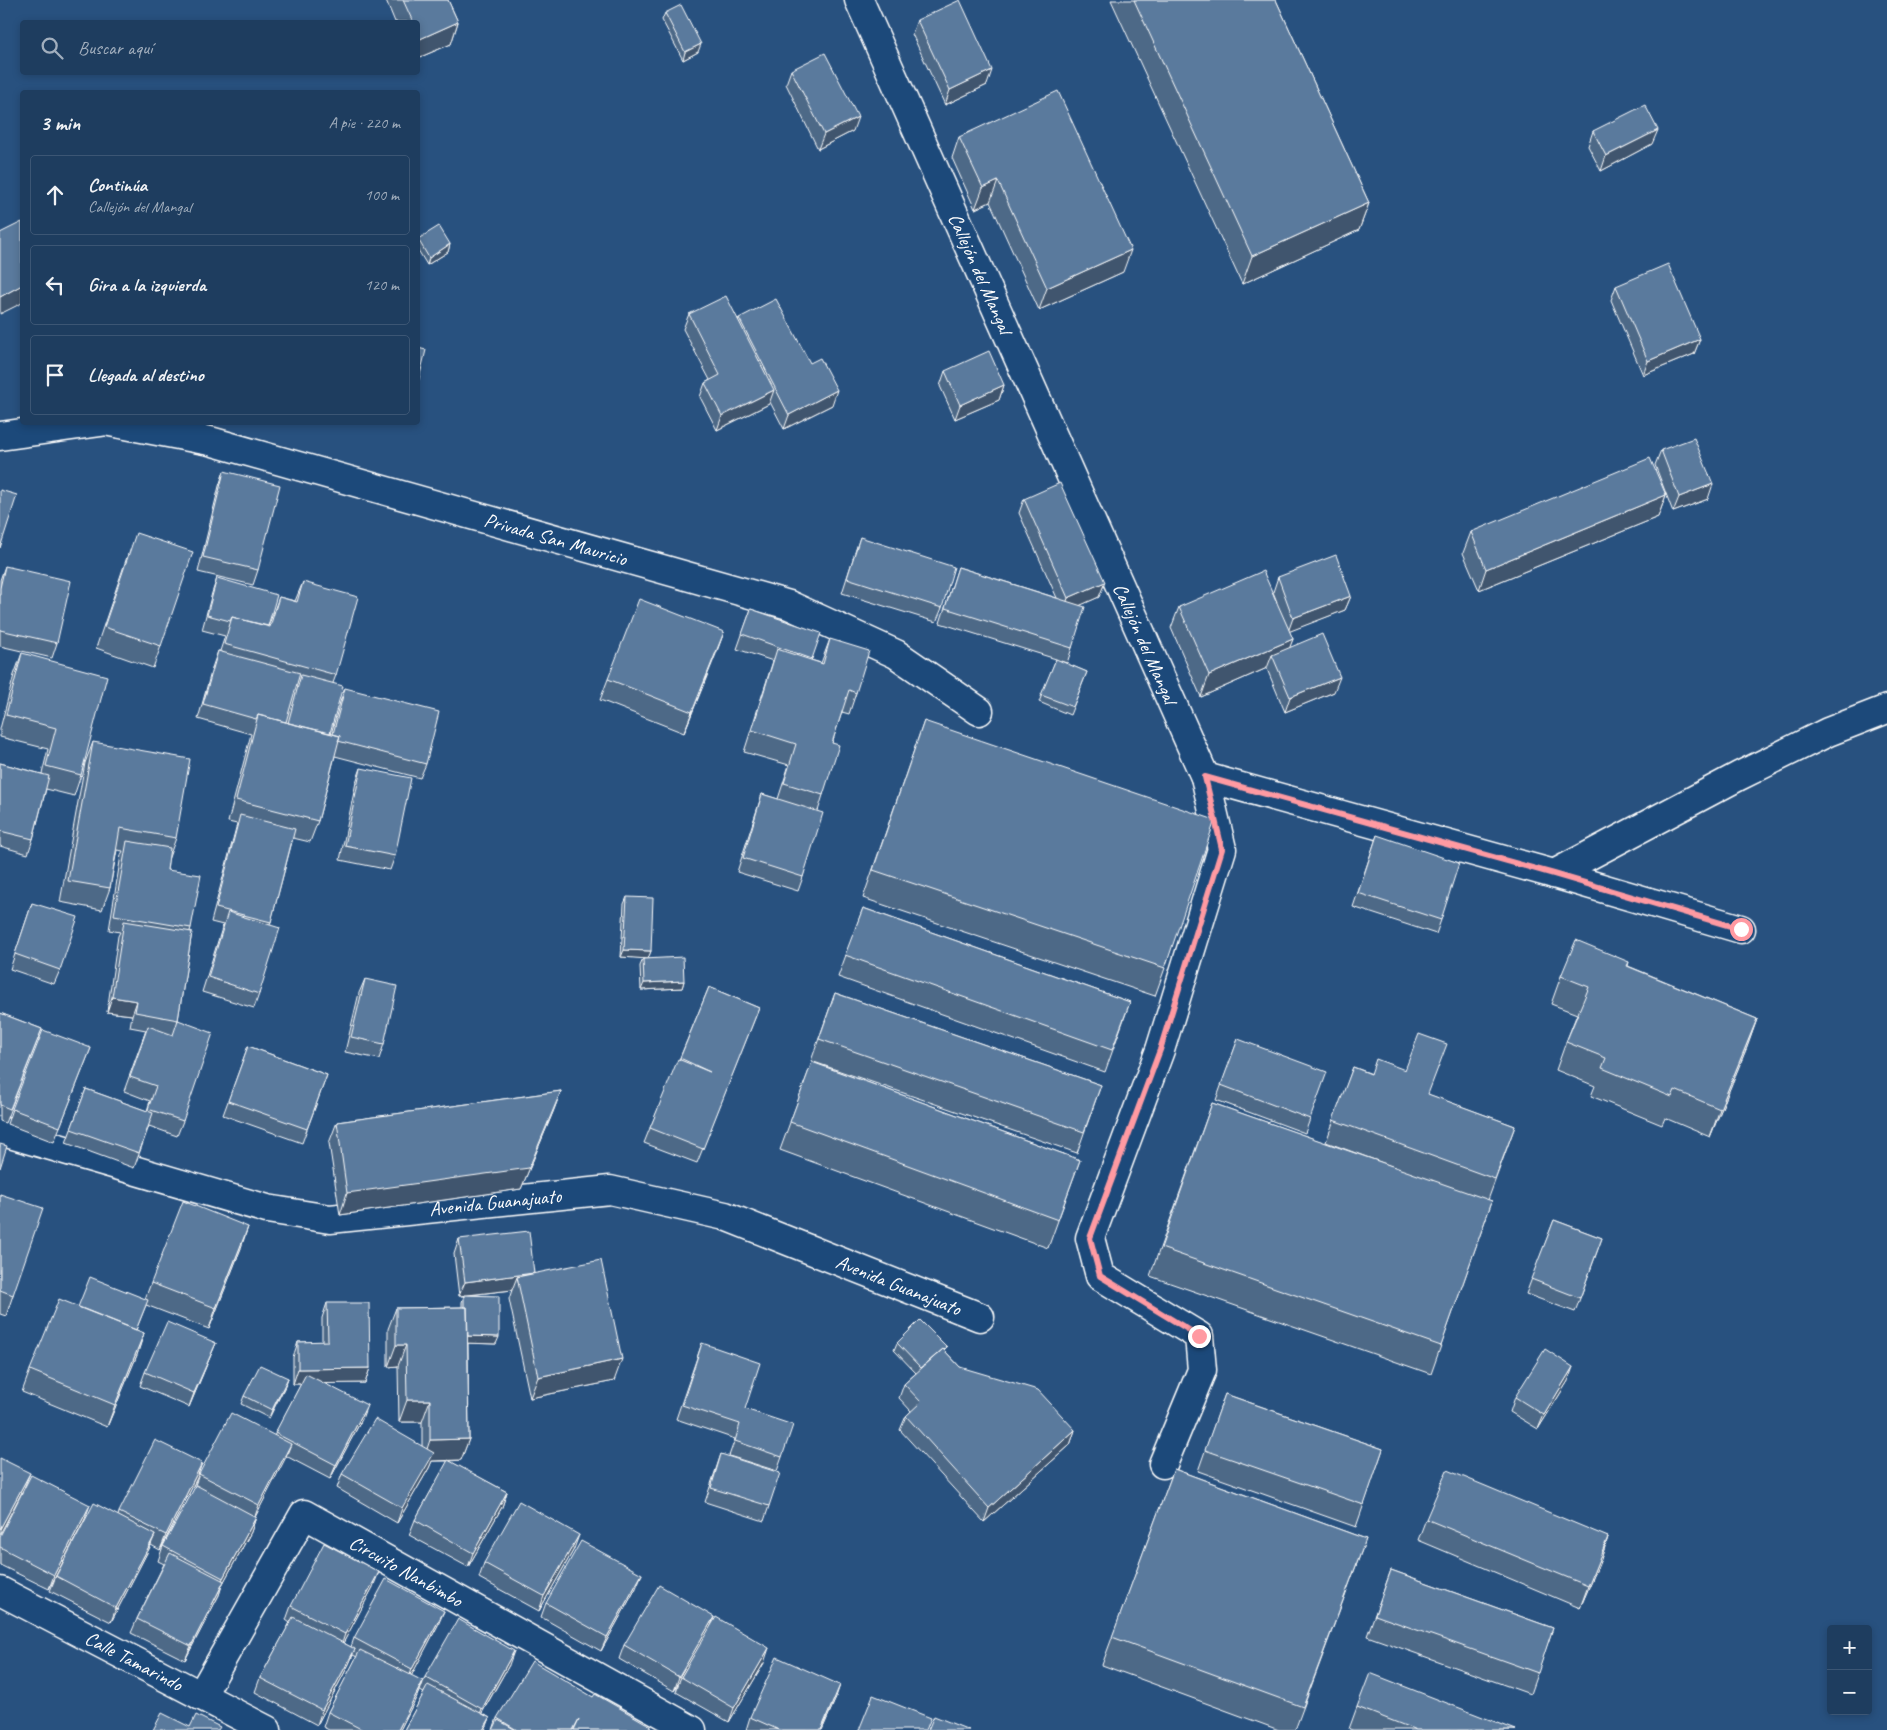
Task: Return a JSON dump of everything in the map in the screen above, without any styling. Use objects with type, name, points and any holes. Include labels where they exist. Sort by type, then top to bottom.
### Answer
[{"type":"street","name":"Callejón del Mangal","points":[[859,0],[1205,777],[1222,849],[1160,1050],[1090,1238],[1100,1276],[1199,1336],[1202,1370],[1163,1464]]},
{"type":"street","points":[[0,436],[79,425]]},
{"type":"street","name":"Privada San Mauricio","points":[[126,425],[210,441],[789,605],[896,654],[979,711]]},
{"type":"street","points":[[1554,874],[1739,776],[1828,732],[1887,709]]},
{"type":"street","points":[[1205,777],[1554,874],[1741,929]]},
{"type":"street","name":"Avenida Guanajuato","points":[[0,1131],[267,1209],[330,1219],[610,1190],[725,1216],[980,1317]]},
{"type":"street","name":"Circuito Nanbimbo","points":[[200,1696],[304,1514],[692,1730]]},
{"type":"street","name":"Calle Tamarindo","points":[[0,1593],[268,1730]]},
{"type":"building","points":[[403,0],[448,0],[458,22],[420,39],[420,20],[412,20]]},
{"type":"building","points":[[960,0],[992,70],[950,90],[917,20]]},
{"type":"building","points":[[1134,0],[1276,0],[1369,203],[1252,256]]},
{"type":"building","points":[[681,5],[701,44],[685,52],[665,13]]},
{"type":"building","points":[[825,53],[858,117],[824,134],[791,70]]},
{"type":"building","points":[[1058,91],[1131,250],[1047,288],[998,181],[983,188],[959,137]]},
{"type":"building","points":[[1645,105],[1658,130],[1606,156],[1593,131]]},
{"type":"building","points":[[20,223],[20,286],[0,297],[0,233]]},
{"type":"building","points":[[439,226],[450,244],[429,258],[420,242],[420,238]]},
{"type":"building","points":[[1668,264],[1700,339],[1648,361],[1616,286]]},
{"type":"building","points":[[726,296],[774,390],[722,416],[705,383],[720,375],[689,314]]},
{"type":"building","points":[[776,299],[810,363],[820,358],[837,390],[789,415],[739,318]]},
{"type":"building","points":[[420,348],[426,350],[420,375]]},
{"type":"building","points":[[989,351],[1004,385],[960,405],[945,371]]},
{"type":"building","points":[[1694,438],[1713,484],[1679,497],[1661,450]]},
{"type":"building","points":[[1650,458],[1666,495],[1486,569],[1471,532]]},
{"type":"building","points":[[224,471],[280,485],[258,570],[203,557]]},
{"type":"building","points":[[1060,483],[1105,582],[1068,598],[1024,499]]},
{"type":"building","points":[[0,490],[17,495],[0,548]]},
{"type":"building","points":[[136,533],[193,552],[161,646],[104,627]]},
{"type":"building","points":[[860,537],[954,567],[942,608],[847,578]]},
{"type":"building","points":[[1336,555],[1351,596],[1293,618],[1278,577]]},
{"type":"building","points":[[5,566],[71,581],[57,643],[0,630],[0,588]]},
{"type":"building","points":[[958,567],[1085,607],[1072,648],[945,608]]},
{"type":"building","points":[[1263,571],[1293,639],[1209,675],[1179,607]]},
{"type":"building","points":[[217,578],[277,595],[268,626],[232,617],[230,621],[207,615]]},
{"type":"building","points":[[303,582],[358,597],[336,675],[224,644],[232,617],[270,627],[279,597],[297,602]]},
{"type":"building","points":[[639,599],[724,632],[692,712],[608,679]]},
{"type":"building","points":[[751,609],[821,633],[812,659],[742,634]]},
{"type":"building","points":[[1322,634],[1340,677],[1290,697],[1272,655]]},
{"type":"building","points":[[830,639],[869,651],[856,693],[849,690],[832,743],[839,745],[823,795],[784,783],[796,744],[752,730],[777,649],[823,664]]},
{"type":"building","points":[[218,651],[300,673],[286,722],[258,715],[256,719],[203,704]]},
{"type":"building","points":[[22,653],[107,676],[81,775],[46,766],[56,728],[6,715]]},
{"type":"building","points":[[1056,659],[1087,672],[1073,707],[1041,695]]},
{"type":"building","points":[[301,675],[343,686],[330,733],[288,723]]},
{"type":"building","points":[[345,688],[439,712],[426,764],[338,741],[340,736],[333,734]]},
{"type":"building","points":[[258,715],[340,736],[318,821],[236,800]]},
{"type":"building","points":[[924,721],[1215,820],[1165,968],[873,870]]},
{"type":"building","points":[[93,742],[190,759],[176,838],[120,828],[110,888],[68,881]]},
{"type":"building","points":[[0,763],[49,776],[33,839],[0,831]]},
{"type":"building","points":[[361,768],[411,778],[395,856],[345,846]]},
{"type":"building","points":[[762,794],[823,813],[803,877],[743,858]]},
{"type":"building","points":[[240,815],[295,829],[271,922],[216,908]]},
{"type":"building","points":[[1377,835],[1459,863],[1441,920],[1358,893]]},
{"type":"building","points":[[127,841],[170,848],[167,870],[201,875],[191,928],[114,915]]},
{"type":"building","points":[[627,897],[653,898],[651,951],[624,950]]},
{"type":"building","points":[[32,903],[78,917],[60,970],[15,954]]},
{"type":"building","points":[[863,908],[1130,1002],[1112,1050],[845,955]]},
{"type":"building","points":[[228,912],[280,928],[259,994],[208,977]]},
{"type":"building","points":[[124,921],[192,932],[178,1020],[135,1012],[137,1001],[112,997]]},
{"type":"building","points":[[1576,940],[1629,962],[1627,966],[1757,1019],[1720,1109],[1675,1090],[1672,1097],[1602,1068],[1606,1058],[1566,1042],[1589,987],[1561,976]]},
{"type":"building","points":[[683,957],[684,981],[644,983],[643,959]]},
{"type":"building","points":[[365,979],[397,986],[384,1044],[351,1037]]},
{"type":"building","points":[[709,987],[759,1008],[703,1149],[650,1128],[678,1059],[710,1072],[680,1058]]},
{"type":"building","points":[[835,993],[1101,1085],[1084,1132],[819,1039]]},
{"type":"building","points":[[0,1013],[42,1029],[10,1109],[0,1105]]},
{"type":"building","points":[[178,1020],[213,1033],[183,1121],[148,1109],[156,1086],[130,1077],[148,1026],[173,1035]]},
{"type":"building","points":[[43,1030],[91,1048],[60,1127],[12,1109]]},
{"type":"building","points":[[1419,1034],[1447,1044],[1428,1094],[1515,1126],[1495,1179],[1333,1120],[1353,1067],[1371,1074],[1376,1059],[1405,1070]]},
{"type":"building","points":[[1238,1039],[1327,1072],[1310,1119],[1221,1085]]},
{"type":"building","points":[[248,1046],[327,1075],[307,1129],[228,1101]]},
{"type":"building","points":[[812,1062],[1080,1160],[1058,1220],[790,1122]]},
{"type":"building","points":[[86,1089],[153,1113],[139,1153],[71,1129]]},
{"type":"building","points":[[561,1091],[529,1168],[347,1193],[337,1122]]},
{"type":"building","points":[[1212,1103],[1492,1201],[1441,1346],[1161,1248]]},
{"type":"building","points":[[0,1144],[7,1146],[0,1168]]},
{"type":"building","points":[[0,1194],[43,1208],[13,1295],[0,1290]]},
{"type":"building","points":[[183,1201],[248,1227],[216,1308],[151,1283]]},
{"type":"building","points":[[1554,1220],[1602,1238],[1580,1298],[1531,1279]]},
{"type":"building","points":[[529,1231],[534,1273],[465,1282],[459,1239]]},
{"type":"building","points":[[601,1260],[622,1359],[538,1377],[517,1277]]},
{"type":"building","points":[[90,1277],[148,1300],[136,1330],[78,1307]]},
{"type":"building","points":[[464,1295],[499,1296],[499,1337],[468,1336],[467,1307],[464,1307]]},
{"type":"building","points":[[59,1299],[144,1333],[115,1405],[30,1370]]},
{"type":"building","points":[[327,1303],[369,1303],[370,1368],[298,1369],[298,1342],[328,1341]]},
{"type":"building","points":[[467,1307],[469,1439],[430,1440],[430,1400],[407,1400],[406,1345],[396,1345],[396,1308]]},
{"type":"building","points":[[920,1320],[947,1347],[921,1368],[897,1343]]},
{"type":"building","points":[[167,1322],[216,1343],[194,1393],[145,1372]]},
{"type":"building","points":[[702,1343],[760,1363],[745,1409],[793,1425],[782,1457],[735,1441],[740,1424],[682,1405]]},
{"type":"building","points":[[943,1349],[960,1367],[1038,1390],[1075,1430],[989,1508],[906,1416],[921,1402],[904,1384]]},
{"type":"building","points":[[1545,1349],[1573,1367],[1544,1415],[1515,1397]]},
{"type":"building","points":[[260,1365],[288,1378],[272,1410],[244,1396]]},
{"type":"building","points":[[306,1374],[367,1405],[336,1465],[275,1433]]},
{"type":"building","points":[[1225,1394],[1383,1449],[1364,1505],[1205,1450]]},
{"type":"building","points":[[231,1413],[291,1444],[259,1505],[199,1474]]},
{"type":"building","points":[[375,1419],[434,1453],[402,1508],[342,1474]]},
{"type":"building","points":[[155,1440],[202,1463],[166,1535],[119,1512]]},
{"type":"building","points":[[721,1454],[780,1473],[769,1506],[711,1488]]},
{"type":"building","points":[[0,1458],[30,1473],[0,1529]]},
{"type":"building","points":[[448,1460],[507,1492],[473,1553],[415,1520]]},
{"type":"building","points":[[1174,1469],[1366,1539],[1303,1707],[1112,1637]]},
{"type":"building","points":[[1447,1470],[1608,1537],[1588,1586],[1426,1519]]},
{"type":"building","points":[[31,1475],[90,1505],[54,1575],[0,1547],[0,1536]]},
{"type":"building","points":[[196,1485],[256,1517],[223,1578],[163,1546]]},
{"type":"building","points":[[519,1501],[579,1535],[544,1596],[484,1563]]},
{"type":"building","points":[[94,1503],[155,1535],[116,1608],[56,1576]]},
{"type":"building","points":[[581,1541],[642,1574],[607,1637],[546,1603]]},
{"type":"building","points":[[324,1543],[379,1572],[345,1634],[291,1606]]},
{"type":"building","points":[[170,1553],[224,1581],[191,1646],[137,1619]]},
{"type":"building","points":[[1391,1570],[1553,1628],[1538,1673],[1375,1615]]},
{"type":"building","points":[[386,1579],[444,1611],[412,1669],[354,1638]]},
{"type":"building","points":[[659,1585],[714,1617],[679,1677],[624,1645]]},
{"type":"building","points":[[293,1617],[355,1649],[322,1710],[260,1678]]},
{"type":"building","points":[[716,1617],[769,1648],[734,1708],[681,1677]]},
{"type":"building","points":[[458,1619],[514,1651],[482,1709],[425,1677]]},
{"type":"building","points":[[360,1650],[423,1681],[398,1730],[363,1730],[328,1712]]},
{"type":"building","points":[[777,1657],[840,1685],[821,1730],[779,1730],[750,1717]]},
{"type":"building","points":[[532,1661],[593,1697],[595,1694],[651,1726],[648,1730],[574,1730],[579,1719],[573,1730],[517,1730],[497,1718]]},
{"type":"building","points":[[1370,1673],[1516,1730],[1416,1730],[1357,1707]]},
{"type":"building","points":[[428,1685],[490,1718],[483,1730],[404,1730]]},
{"type":"building","points":[[873,1695],[931,1718],[926,1730],[859,1730]]},
{"type":"building","points":[[162,1713],[190,1727],[196,1715],[220,1727],[218,1730],[153,1730]]},
{"type":"building","points":[[934,1716],[969,1730],[928,1730]]},
{"type":"building","points":[[498,1720],[516,1730],[493,1730]]},
{"type":"route","points":[[1199,1336],[1100,1276],[1090,1238],[1160,1050],[1222,849],[1205,777],[1554,874],[1741,929]]}]
